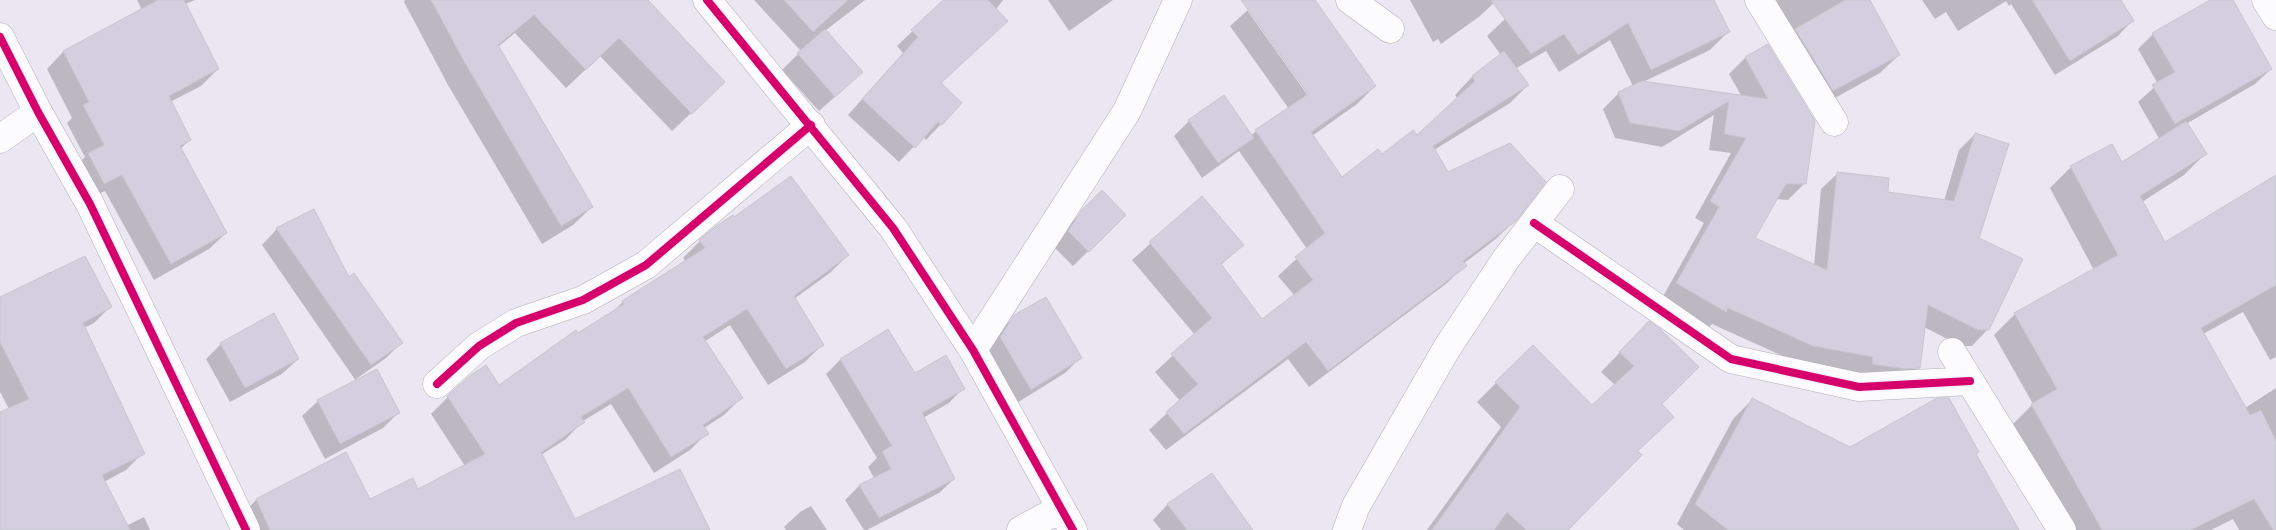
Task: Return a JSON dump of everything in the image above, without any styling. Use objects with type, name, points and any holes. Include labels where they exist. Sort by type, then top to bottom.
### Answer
[{"type":"street","points":[[707,0],[811,125],[893,228],[973,350],[1067,520],[1021,530]]},
{"type":"street","points":[[973,350],[1127,110],[1178,0]]},
{"type":"street","points":[[1350,0],[1390,29]]},
{"type":"street","points":[[1759,0],[1834,122]]},
{"type":"street","points":[[2266,0],[2276,16]]},
{"type":"street","points":[[0,37],[38,112],[90,204],[246,530]]},
{"type":"street","points":[[0,139],[38,112]]},
{"type":"street","points":[[437,384],[479,346],[516,323],[583,300],[646,265],[811,125]]},
{"type":"street","points":[[1347,530],[1356,506],[1447,348],[1506,259],[1560,189]]},
{"type":"street","points":[[1534,223],[1731,359],[1859,388],[1970,381]]},
{"type":"street","points":[[1952,352],[2062,530]]},
{"type":"building","points":[[158,0],[184,0],[219,69],[169,96],[191,140],[180,146],[227,233],[171,264],[122,175],[104,184],[88,153],[104,145],[83,105],[89,102],[63,51]]},
{"type":"building","points":[[431,0],[648,0],[725,82],[692,114],[619,38],[586,70],[534,15],[498,45],[593,207],[561,226],[465,63]]},
{"type":"building","points":[[784,0],[848,0],[813,32]]},
{"type":"building","points":[[943,0],[988,0],[1008,21],[941,83],[962,103],[942,125],[938,122],[915,148],[862,99],[918,37],[911,30]]},
{"type":"building","points":[[1241,0],[1315,0],[1376,86],[1311,132],[1342,177],[1378,149],[1382,154],[1413,130],[1417,135],[1475,81],[1472,76],[1504,51],[1529,85],[1433,146],[1448,172],[1510,143],[1546,182],[1516,221],[1463,261],[1467,266],[1328,371],[1306,342],[1184,434],[1166,412],[1198,384],[1171,354],[1212,318],[1149,242],[1202,196],[1244,245],[1221,264],[1262,319],[1313,280],[1295,257],[1325,233],[1255,130],[1308,94]]},
{"type":"building","points":[[1491,0],[1714,0],[1730,32],[1651,70],[1628,23],[1578,55],[1564,34],[1531,54]]},
{"type":"building","points":[[1845,0],[1870,0],[1900,55],[1833,91],[1795,29]]},
{"type":"building","points":[[2032,0],[2121,0],[2134,21],[2070,61]]},
{"type":"building","points":[[2210,0],[2233,0],[2272,69],[2175,124],[2152,85],[2175,72],[2152,33]]},
{"type":"building","points":[[825,29],[863,72],[835,97],[797,53]]},
{"type":"building","points":[[1768,44],[1815,121],[1806,184],[1786,184],[1755,238],[1827,270],[1837,172],[1889,178],[1888,192],[1954,201],[1975,133],[2009,144],[1979,238],[2023,259],[1989,330],[1978,330],[1928,305],[1920,368],[1905,369],[1872,364],[1873,357],[1813,346],[1728,308],[1726,312],[1676,283],[1719,207],[1710,201],[1746,138],[1724,134],[1729,101],[1679,131],[1630,123],[1618,92],[1642,81],[1768,99],[1745,57]]},
{"type":"building","points":[[1224,95],[1254,138],[1218,163],[1188,120]]},
{"type":"building","points":[[2186,121],[2207,154],[2140,196],[2165,242],[2276,175],[2276,285],[2201,328],[2250,415],[2261,410],[2276,441],[2276,530],[2273,530],[2254,499],[2191,530],[2102,530],[2031,404],[2057,389],[2014,313],[2118,255],[2070,166],[2112,144],[2122,162]]},
{"type":"building","points":[[791,176],[849,255],[794,296],[824,345],[786,369],[747,309],[703,337],[743,398],[703,425],[709,434],[671,457],[628,388],[581,417],[585,422],[541,452],[575,519],[680,469],[710,530],[270,530],[256,499],[346,452],[370,499],[413,478],[418,489],[485,454],[447,396],[471,375],[486,365],[499,385],[576,330],[578,333],[624,304],[622,301],[705,248],[699,240],[715,227],[733,215],[734,217]]},
{"type":"building","points":[[1102,190],[1126,215],[1089,252],[1068,231],[1082,210]]},
{"type":"building","points":[[314,209],[349,277],[354,273],[403,343],[371,365],[276,228]]},
{"type":"building","points":[[85,256],[112,307],[83,323],[145,454],[102,475],[130,530],[0,530],[0,412],[29,399],[0,342],[0,297]]},
{"type":"building","points":[[1046,297],[1082,358],[1031,390],[1000,337],[1014,315]]},
{"type":"building","points":[[274,313],[299,359],[245,388],[220,343]]},
{"type":"building","points":[[1649,321],[1660,329],[1699,367],[1662,404],[1674,417],[1638,451],[1642,455],[1568,530],[1526,530],[1507,512],[1494,530],[1432,530],[1520,407],[1495,382],[1533,345],[1592,405],[1634,366],[1619,352]]},
{"type":"building","points":[[888,329],[915,373],[946,355],[965,389],[922,413],[955,479],[879,518],[859,485],[891,469],[882,451],[892,446],[840,359]]},
{"type":"building","points":[[377,369],[400,413],[340,444],[317,400]]},
{"type":"building","points":[[1752,398],[1850,447],[1937,398],[1949,398],[1979,452],[1976,454],[2019,530],[1728,530],[1695,504]]},
{"type":"building","points":[[1212,473],[1253,530],[1187,530],[1167,504]]},
{"type":"cycle path","points":[[707,0],[893,228],[973,350],[1073,530]]},
{"type":"cycle path","points":[[0,37],[38,112],[90,204],[246,530]]},
{"type":"cycle path","points":[[437,384],[479,346],[516,323],[583,300],[646,265],[811,125]]},
{"type":"cycle path","points":[[1534,223],[1731,359],[1859,387],[1970,381]]}]
